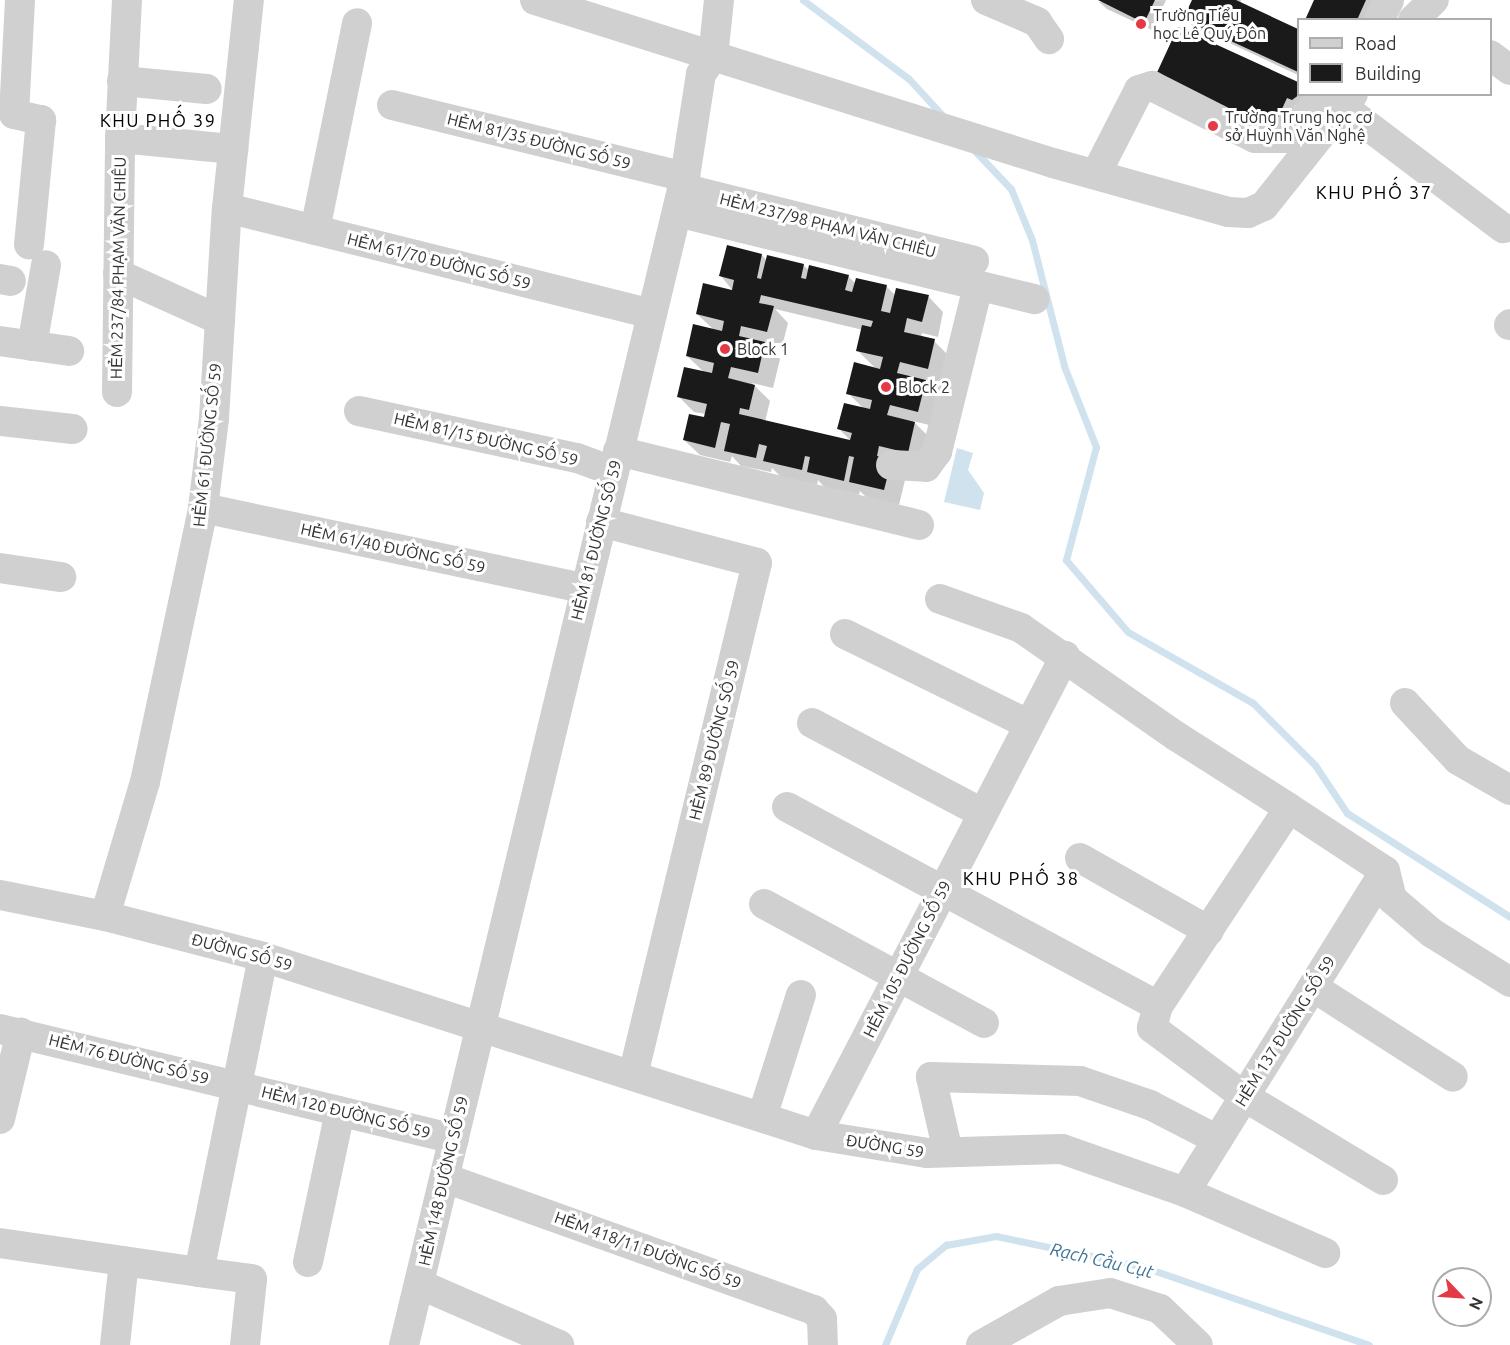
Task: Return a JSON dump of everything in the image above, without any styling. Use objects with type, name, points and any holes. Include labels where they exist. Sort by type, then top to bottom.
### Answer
[{"type":"street","points":[[20,0],[14,114],[41,120],[32,346]]},
{"type":"street","name":"HẺM 237/84 PHẠM VĂN CHIÊU","points":[[117,392],[120,138],[126,0]]},
{"type":"street","name":"HẺM 61 ĐƯỜNG SỐ 59","points":[[105,916],[145,782],[203,508],[220,320],[227,208],[249,0]]},
{"type":"street","points":[[535,0],[938,127],[1228,212],[1248,213],[1264,206],[1341,99]]},
{"type":"street","points":[[713,57],[719,0]]},
{"type":"street","points":[[986,0],[1037,22],[1049,39]]},
{"type":"street","points":[[1380,18],[1389,0]]},
{"type":"street","points":[[315,230],[357,23]]},
{"type":"street","points":[[1492,56],[1510,70]]},
{"type":"street","name":"HẺM 81 ĐƯỜNG SỐ 59","points":[[479,1026],[583,588],[681,192],[701,74],[713,57]]},
{"type":"street","points":[[122,81],[207,89]]},
{"type":"street","points":[[1097,172],[1139,90],[1152,87],[1255,138],[1286,138],[1341,99]]},
{"type":"street","points":[[1341,99],[1503,228]]},
{"type":"street","name":"HẺM 81/35 ĐƯỜNG SỐ 59","points":[[392,105],[681,192],[976,274],[1035,299]]},
{"type":"street","points":[[120,138],[233,148]]},
{"type":"street","name":"HẺM 61/70 ĐƯỜNG SỐ 59","points":[[227,208],[652,314]]},
{"type":"street","points":[[118,274],[220,320]]},
{"type":"street","points":[[891,465],[926,467],[938,452],[976,274]]},
{"type":"street","points":[[0,341],[69,351]]},
{"type":"street","name":"HẺM 81/15 ĐƯỜNG SỐ 59","points":[[359,411],[577,458],[616,461],[919,525]]},
{"type":"street","points":[[0,421],[73,429]]},
{"type":"street","name":"HẺM 61/40 ĐƯỜNG SỐ 59","points":[[203,508],[583,588]]},
{"type":"street","name":"HẺM 89 ĐƯỜNG SỐ 59","points":[[601,522],[757,563],[633,1075]]},
{"type":"street","points":[[0,568],[61,578]]},
{"type":"street","points":[[940,599],[1021,628],[1065,656],[1176,736],[1385,871],[1392,899],[1432,933],[1510,982]]},
{"type":"street","points":[[845,634],[1028,724]]},
{"type":"street","name":"HẺM 105 ĐƯỜNG SỐ 59","points":[[816,1135],[1065,656]]},
{"type":"street","points":[[1405,703],[1458,760],[1510,790]]},
{"type":"street","points":[[812,723],[982,813]]},
{"type":"street","points":[[787,807],[1158,1006]]},
{"type":"street","points":[[1289,808],[1158,1006],[1152,1028],[1245,1096],[1383,1180]]},
{"type":"street","points":[[1080,858],[1209,931]]},
{"type":"street","name":"HẺM 137 ĐƯỜNG SỐ 59","points":[[1185,1192],[1385,871]]},
{"type":"street","name":"ĐƯỜNG SỐ 59","points":[[0,895],[105,916],[263,957],[479,1026]]},
{"type":"street","points":[[764,904],[984,1023]]},
{"type":"street","name":"HẺM 120 ĐƯỜNG SỐ 59","points":[[200,1272],[263,957]]},
{"type":"street","points":[[1313,987],[1453,1077]]},
{"type":"street","points":[[762,1117],[801,995]]},
{"type":"street","name":"ĐƯỜNG 59","points":[[479,1026],[816,1135],[927,1154],[1062,1149],[1185,1192],[1325,1253]]},
{"type":"street","name":"HẺM 148 ĐƯỜNG SỐ 59","points":[[405,1340],[479,1026]]},
{"type":"street","name":"HẺM 76 ĐƯỜNG SỐ 59","points":[[0,1119],[10,1030],[237,1086]]},
{"type":"street","points":[[948,1152],[932,1077],[1080,1081],[1150,1105],[1218,1140]]},
{"type":"street","name":"HẺM 120 ĐƯỜNG SỐ 59","points":[[237,1086],[454,1139]]},
{"type":"street","points":[[308,1262],[340,1111]]},
{"type":"street","name":"HẺM 418/11 ĐƯỜNG SỐ 59","points":[[445,1178],[813,1310],[822,1319],[823,1345]]},
{"type":"street","points":[[0,1243],[252,1280],[245,1345]]},
{"type":"street","points":[[115,1345],[124,1261]]},
{"type":"street","points":[[419,1284],[559,1345]]},
{"type":"street","points":[[981,1345],[1059,1301],[1110,1293],[1160,1309],[1198,1345]]},
{"type":"water","points":[[957,448],[973,453],[968,470],[984,493],[980,510],[944,502]]},
{"type":"building","points":[[1098,0],[1155,0],[1144,23]]},
{"type":"building","points":[[1192,0],[1236,0],[1297,29],[1297,72],[1183,19]]},
{"type":"building","points":[[1314,0],[1366,0],[1358,18],[1306,18]]},
{"type":"building","points":[[1178,27],[1297,82],[1297,96],[1292,100],[1287,98],[1271,133],[1154,79]]},
{"type":"building","points":[[727,245],[762,254],[757,278],[761,279],[767,255],[804,264],[801,278],[806,279],[809,265],[849,275],[845,290],[852,292],[856,278],[887,285],[881,311],[890,313],[896,288],[929,295],[922,322],[907,318],[904,332],[935,339],[928,369],[900,362],[897,373],[926,380],[918,412],[890,405],[887,415],[915,422],[908,453],[879,446],[877,456],[892,459],[884,490],[849,482],[854,457],[849,456],[844,481],[807,472],[810,457],[805,456],[802,470],[763,461],[767,446],[759,444],[756,458],[724,451],[730,424],[721,422],[715,448],[683,440],[689,414],[704,417],[707,404],[677,397],[684,367],[712,373],[714,363],[686,356],[693,324],[722,331],[724,321],[696,314],[703,283],[732,290],[734,280],[719,276]],"holes":[[[761,295],[873,321],[871,327],[862,325],[856,351],[883,357],[880,369],[854,362],[846,394],[872,400],[870,409],[844,403],[837,429],[852,433],[850,440],[739,414],[740,408],[749,410],[755,385],[728,378],[731,367],[758,373],[765,342],[739,336],[741,326],[767,332],[774,306],[759,303]]]},
{"type":"waterway","points":[[803,0],[909,79],[944,117]]},
{"type":"waterway","points":[[974,150],[1011,189],[1032,240],[1064,366],[1096,447],[1066,560],[1128,632],[1253,703],[1315,765],[1347,813],[1510,917]]},
{"type":"waterway","name":"Rạch Cầu Cụt","points":[[885,1345],[917,1269],[946,1245],[996,1236],[1144,1267],[1369,1345]]},
{"type":"place","name":"Trường Tiểu học Lê Quý Đôn","points":[[1141,24]]},
{"type":"place","name":"Trường Trung học cơ sở Huỳnh Văn Nghệ","points":[[1213,126]]},
{"type":"place","name":"Block 1","points":[[725,349]]},
{"type":"place","name":"Block 2","points":[[886,387]]},
{"type":"district","name":"KHU PHỐ 39","points":[[158,120]]},
{"type":"district","name":"KHU PHỐ 37","points":[[1374,192]]},
{"type":"district","name":"KHU PHỐ 38","points":[[1021,878]]}]
